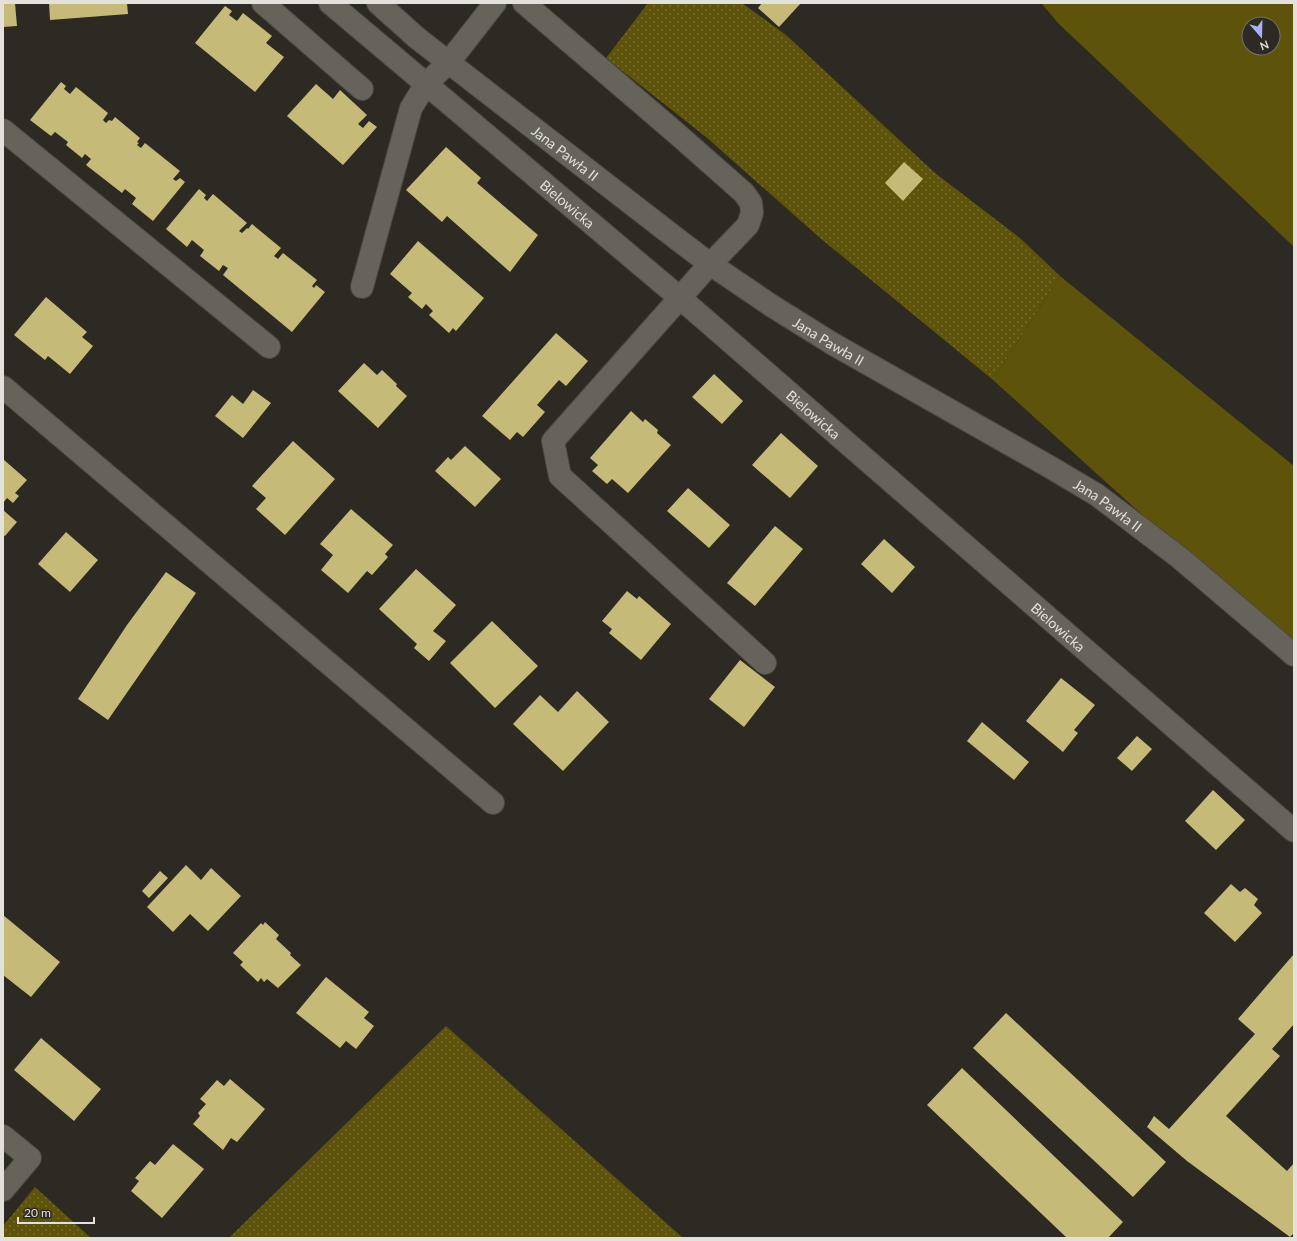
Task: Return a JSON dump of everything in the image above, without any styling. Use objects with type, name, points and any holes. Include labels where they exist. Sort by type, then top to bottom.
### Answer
[{"type":"street","points":[[263,3],[362,89]]},
{"type":"street","name":"Bielowicka","points":[[330,3],[680,298],[1294,831]]},
{"type":"street","name":"Jana Pawła II","points":[[378,3],[417,38],[710,264],[772,306],[833,344],[1044,463],[1097,495],[1180,558],[1294,655]]},
{"type":"street","points":[[362,287],[410,108],[426,84],[449,62],[495,3]]},
{"type":"street","points":[[524,3],[676,133],[744,194],[751,203],[752,213],[748,225],[710,264],[553,441],[560,476],[765,663]]},
{"type":"street","points":[[3,130],[269,348]]},
{"type":"street","points":[[3,387],[492,803]]},
{"type":"street","points":[[3,1136],[30,1158],[3,1190]]},
{"type":"shaded area","points":[[648,3],[742,3],[786,35],[935,173],[1020,238],[1060,276],[993,380],[820,238],[706,137],[606,58]]},
{"type":"shaded area","points":[[1043,3],[1294,3],[1294,247],[1058,23],[1042,4]]},
{"type":"shaded area","points":[[1060,276],[1294,466],[1294,652],[993,380]]},
{"type":"shaded area","points":[[446,1026],[683,1238],[229,1238]]},
{"type":"shaded area","points":[[35,1187],[91,1238],[3,1238],[3,1226]]},
{"type":"building","points":[[3,3],[15,3],[17,26],[3,27]]},
{"type":"building","points":[[49,3],[127,3],[128,14],[50,20]]},
{"type":"building","points":[[762,3],[801,3],[779,27],[758,8]]},
{"type":"building","points":[[225,6],[232,11],[229,15],[237,21],[243,13],[272,36],[266,43],[284,57],[255,92],[195,43]]},
{"type":"building","points":[[61,82],[66,86],[64,89],[70,94],[76,87],[108,113],[103,120],[106,123],[109,120],[112,121],[115,117],[140,138],[137,145],[141,148],[145,143],[180,171],[173,179],[176,181],[180,178],[185,182],[153,221],[132,204],[136,198],[125,189],[122,193],[86,165],[91,159],[85,154],[82,158],[66,145],[68,142],[55,132],[51,136],[30,120]]},
{"type":"building","points":[[316,84],[333,99],[340,90],[367,115],[358,124],[363,128],[369,121],[377,127],[343,165],[287,116]]},
{"type":"building","points":[[446,147],[481,178],[477,183],[538,235],[510,272],[447,216],[442,222],[406,190]]},
{"type":"building","points":[[904,162],[923,179],[903,201],[885,183]]},
{"type":"building","points":[[199,189],[206,195],[204,198],[207,201],[213,194],[247,223],[239,231],[242,233],[252,224],[281,248],[274,256],[278,259],[283,253],[317,280],[312,286],[314,288],[316,285],[325,292],[292,332],[223,275],[228,268],[223,265],[219,271],[200,256],[204,250],[192,240],[187,247],[166,229]]},
{"type":"building","points":[[418,241],[484,298],[456,331],[453,328],[449,333],[429,315],[433,311],[426,304],[422,309],[408,297],[412,293],[390,274]]},
{"type":"building","points":[[46,297],[87,332],[82,337],[93,346],[70,374],[48,356],[45,360],[14,335]]},
{"type":"building","points":[[556,333],[588,361],[566,386],[559,380],[537,405],[545,412],[523,437],[517,432],[510,440],[482,416]]},
{"type":"building","points":[[364,363],[377,375],[382,370],[407,396],[378,428],[338,391]]},
{"type":"building","points":[[714,374],[743,401],[722,424],[692,397]]},
{"type":"building","points":[[253,390],[271,403],[243,438],[215,416],[232,395],[243,404]]},
{"type":"building","points":[[631,411],[643,422],[645,419],[658,430],[657,433],[671,445],[628,493],[612,479],[607,484],[592,471],[598,465],[590,458]]},
{"type":"building","points":[[781,433],[818,466],[790,498],[752,465]]},
{"type":"building","points":[[293,441],[335,479],[285,535],[256,509],[266,498],[252,486]]},
{"type":"building","points":[[465,446],[501,479],[475,507],[435,471],[448,457],[451,460]]},
{"type":"building","points":[[3,459],[27,480],[15,493],[19,496],[13,503],[7,498],[3,503]]},
{"type":"building","points":[[688,488],[730,525],[709,548],[667,511]]},
{"type":"building","points":[[351,509],[393,545],[385,554],[388,557],[372,575],[367,571],[348,593],[321,570],[333,555],[320,544]]},
{"type":"building","points":[[3,510],[17,522],[5,536],[3,535]]},
{"type":"building","points":[[775,526],[803,549],[755,606],[727,583]]},
{"type":"building","points":[[66,532],[98,560],[70,592],[38,564]]},
{"type":"building","points":[[884,539],[915,567],[892,593],[861,564]]},
{"type":"building","points":[[416,569],[456,605],[433,631],[446,641],[429,661],[414,648],[417,644],[379,609]]},
{"type":"building","points":[[166,572],[196,593],[108,720],[78,699],[127,625]]},
{"type":"building","points":[[627,591],[637,599],[639,596],[671,624],[641,660],[609,633],[612,629],[602,621]]},
{"type":"building","points":[[492,621],[538,666],[495,708],[450,663]]},
{"type":"building","points":[[740,660],[775,687],[744,727],[709,699]]},
{"type":"building","points":[[1061,678],[1095,705],[1074,730],[1078,733],[1063,752],[1026,721]]},
{"type":"building","points":[[577,691],[609,722],[563,771],[513,724],[540,695],[558,712]]},
{"type":"building","points":[[982,722],[1029,762],[1014,780],[967,741]]},
{"type":"building","points":[[1137,736],[1152,749],[1132,771],[1117,758]]},
{"type":"building","points":[[1213,790],[1245,820],[1216,850],[1185,821]]},
{"type":"building","points":[[186,865],[201,880],[211,868],[241,896],[208,931],[190,914],[173,932],[147,907]]},
{"type":"building","points":[[160,871],[168,878],[149,898],[142,891]]},
{"type":"building","points":[[1231,884],[1240,892],[1245,888],[1258,899],[1254,905],[1262,913],[1235,942],[1204,913]]},
{"type":"building","points":[[3,915],[60,962],[31,997],[3,975]]},
{"type":"building","points":[[265,922],[279,935],[276,939],[301,965],[278,988],[267,979],[264,982],[261,978],[258,982],[240,965],[243,962],[233,953],[261,923],[263,925]]},
{"type":"building","points":[[1294,954],[1294,1024],[1272,1049],[1280,1056],[1226,1116],[1287,1171],[1294,1163],[1294,1233],[1290,1237],[1187,1161],[1147,1127],[1154,1116],[1169,1129],[1255,1034],[1238,1019]]},
{"type":"building","points":[[326,977],[369,1012],[364,1018],[374,1026],[356,1049],[346,1041],[340,1048],[296,1013]]},
{"type":"building","points":[[1006,1013],[1166,1162],[1133,1197],[973,1048]]},
{"type":"building","points":[[41,1038],[101,1089],[74,1121],[14,1070]]},
{"type":"building","points":[[962,1068],[1123,1222],[1108,1238],[1067,1238],[927,1105]]},
{"type":"building","points":[[230,1079],[265,1109],[237,1142],[231,1138],[223,1150],[193,1124],[200,1116],[198,1113],[206,1104],[200,1099],[217,1080],[224,1086]]},
{"type":"building","points":[[173,1144],[204,1169],[162,1218],[131,1191],[139,1181],[135,1178],[150,1161],[155,1165]]}]
